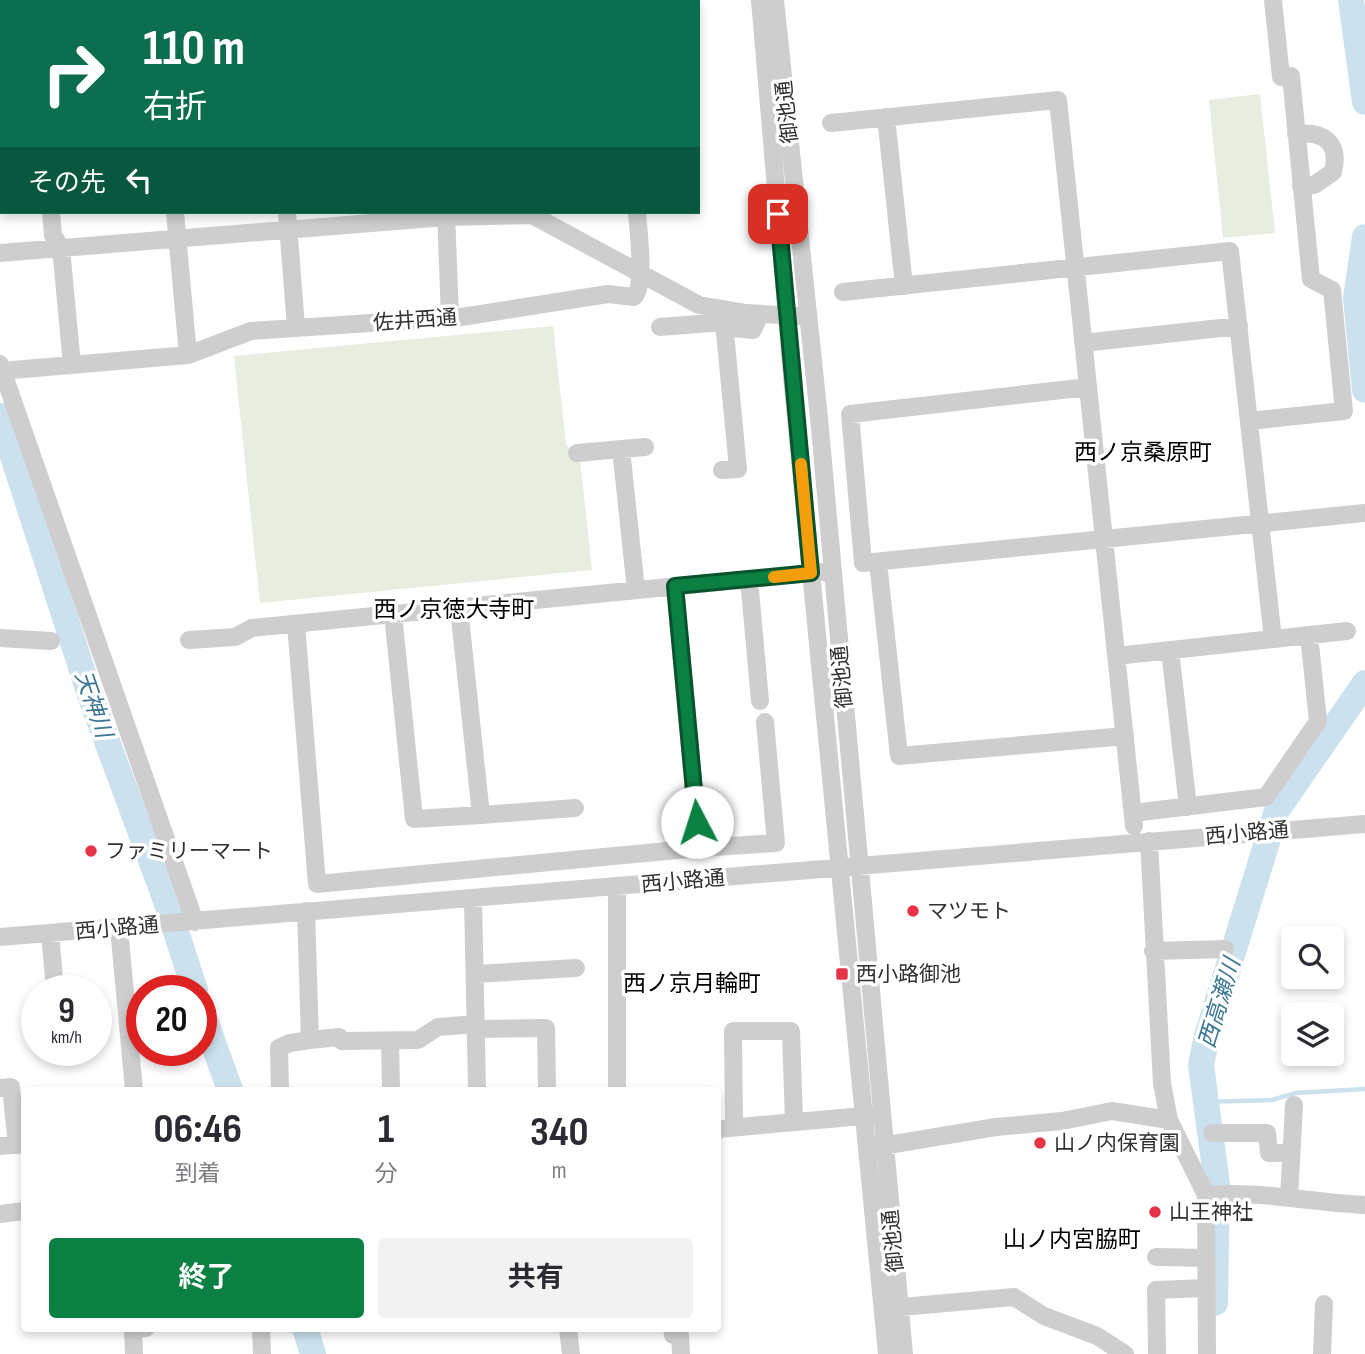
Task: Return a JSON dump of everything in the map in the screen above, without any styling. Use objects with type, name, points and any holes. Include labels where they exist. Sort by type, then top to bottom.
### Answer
[{"type":"street","name":"御池通","points":[[760,0],[811,573],[849,868],[877,1146],[891,1308],[887,1354]]},
{"type":"street","name":"御池通","points":[[775,0],[833,571],[849,868]]},
{"type":"street","points":[[1249,421],[1344,411],[1332,290],[1311,279],[1291,76],[1281,77],[1273,0]]},
{"type":"street","points":[[831,123],[1058,100],[1133,819],[1188,807],[1266,797],[1318,721],[1309,635]]},
{"type":"street","points":[[886,117],[904,286]]},
{"type":"street","points":[[1296,134],[1319,134],[1329,139],[1335,149],[1333,172],[1314,185],[1301,186]]},
{"type":"street","points":[[51,214],[53,235],[61,248],[72,365]]},
{"type":"street","points":[[175,214],[188,355]]},
{"type":"street","points":[[0,253],[177,239],[287,221],[446,214],[450,318]]},
{"type":"street","points":[[534,214],[640,275],[699,305],[760,314],[808,315]]},
{"type":"street","points":[[637,214],[640,275]]},
{"type":"street","points":[[287,221],[296,327]]},
{"type":"street","points":[[843,292],[1230,251],[1273,639]]},
{"type":"street","name":"佐井西通","points":[[1,368],[188,355],[242,332],[450,318],[608,294],[634,297],[638,293],[640,275]]},
{"type":"street","points":[[724,327],[753,330],[760,314]]},
{"type":"street","points":[[660,327],[724,323],[738,468],[722,470]]},
{"type":"street","points":[[1083,343],[1239,326]]},
{"type":"street","points":[[1,368],[189,922]]},
{"type":"street","points":[[1088,387],[850,414],[863,563],[1365,513]]},
{"type":"street","points":[[578,453],[645,447]]},
{"type":"street","points":[[621,449],[636,590]]},
{"type":"street","points":[[878,562],[899,756],[1125,736]]},
{"type":"street","points":[[189,640],[235,637],[252,628],[833,571]]},
{"type":"street","points":[[749,579],[760,701]]},
{"type":"street","points":[[675,586],[699,848]]},
{"type":"street","points":[[460,608],[481,815]]},
{"type":"street","points":[[393,614],[414,819],[575,808]]},
{"type":"street","points":[[296,624],[317,884],[776,843],[765,722]]},
{"type":"street","points":[[1116,656],[1347,631]]},
{"type":"street","points":[[0,638],[51,641]]},
{"type":"street","points":[[1170,650],[1188,807]]},
{"type":"street","name":"西小路通","points":[[0,937],[1365,824]]},
{"type":"street","points":[[1149,841],[1160,1064],[1170,1121],[1213,1195],[1206,1258],[1207,1354]]},
{"type":"street","points":[[617,887],[617,1087]]},
{"type":"street","points":[[473,899],[477,1087]]},
{"type":"street","points":[[306,911],[310,1040]]},
{"type":"street","points":[[119,928],[134,1087]]},
{"type":"street","points":[[50,933],[54,975]]},
{"type":"street","points":[[1153,951],[1225,949]]},
{"type":"street","points":[[476,974],[576,968]]},
{"type":"street","points":[[280,1087],[279,1048],[290,1043],[338,1037],[342,1041],[418,1040],[438,1027],[477,1026],[546,1028],[547,1087]]},
{"type":"street","points":[[794,1122],[791,1031],[733,1031],[725,1128],[794,1122],[873,1115]]},
{"type":"street","points":[[390,1041],[391,1087]]},
{"type":"street","points":[[0,1088],[11,1087],[14,1145]]},
{"type":"street","points":[[1289,1197],[1294,1105]]},
{"type":"street","points":[[877,1146],[996,1127],[1062,1121],[1112,1111],[1170,1121]]},
{"type":"street","points":[[1212,1133],[1267,1133],[1269,1153],[1291,1153]]},
{"type":"street","points":[[1213,1195],[1289,1197],[1319,1203],[1365,1205]]},
{"type":"street","points":[[0,1214],[21,1211]]},
{"type":"street","points":[[1156,1257],[1206,1258]]},
{"type":"street","points":[[1157,1353],[1156,1290],[1206,1288]]},
{"type":"street","points":[[891,1308],[1014,1297],[1044,1316],[1097,1336],[1125,1354]]},
{"type":"street","points":[[1322,1354],[1324,1304]]},
{"type":"street","name":"御池通","points":[[891,1308],[904,1354]]},
{"type":"street","points":[[133,1332],[134,1354]]},
{"type":"street","points":[[261,1332],[262,1354]]},
{"type":"street","points":[[565,1354],[571,1354],[568,1332]]},
{"type":"street","points":[[676,1332],[681,1354]]},
{"type":"shaded area","points":[[1260,94],[1275,233],[1223,238],[1209,100]]},
{"type":"shaded area","points":[[553,326],[566,444],[580,460],[592,570],[260,603],[234,356]]},
{"type":"waterway","name":"西高瀬川","points":[[1351,0],[1365,102]]},
{"type":"waterway","name":"西高瀬川","points":[[1365,237],[1356,298],[1365,390]]},
{"type":"waterway","name":"天神川","points":[[0,416],[91,698],[165,898],[190,975]]},
{"type":"waterway","name":"西高瀬川","points":[[1215,1303],[1217,1184],[1201,1065],[1207,1036],[1277,810],[1365,683]]},
{"type":"waterway","name":"天神川","points":[[217,1054],[229,1087]]},
{"type":"waterway","points":[[1203,1102],[1272,1100],[1296,1093],[1365,1089]]},
{"type":"waterway","name":"天神川","points":[[306,1332],[313,1354]]},
{"type":"slow traffic","points":[[774,577],[811,573],[801,464]]},
{"type":"place","name":"ファミリーマート","points":[[91,851]]},
{"type":"place","name":"マツモト","points":[[913,911]]},
{"type":"place","name":"西小路御池","points":[[842,974]]},
{"type":"place","name":"山ノ内保育園","points":[[1040,1143]]},
{"type":"place","name":"山王神社","points":[[1155,1212]]},
{"type":"district","name":"西ノ京桑原町","points":[[1143,452]]},
{"type":"district","name":"西ノ京徳大寺町","points":[[454,609]]},
{"type":"district","name":"西ノ京月輪町","points":[[692,983]]},
{"type":"district","name":"山ノ内宮脇町","points":[[1072,1239]]},
{"type":"route","points":[[697,822],[675,586],[811,573],[778,214]]}]
